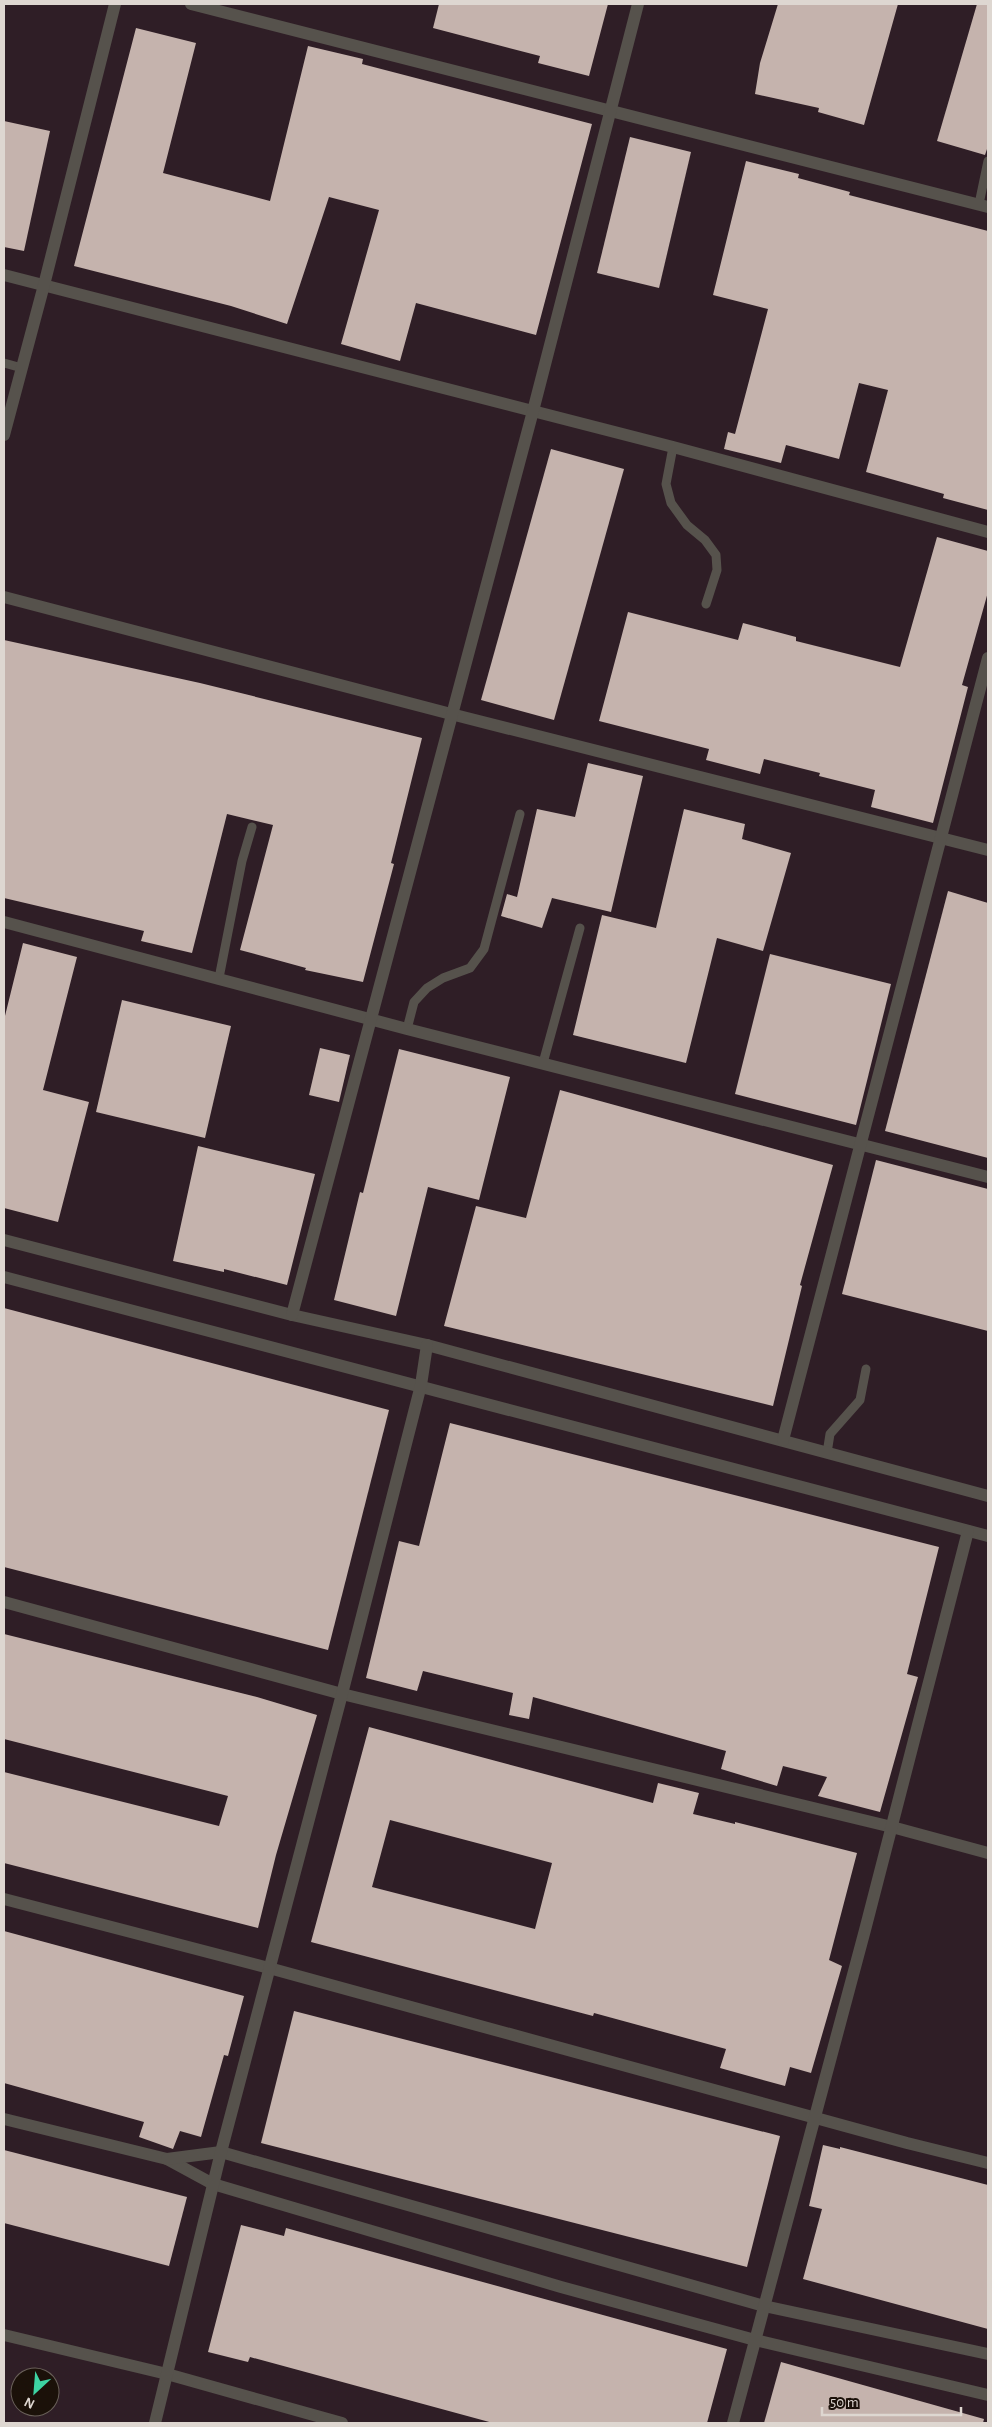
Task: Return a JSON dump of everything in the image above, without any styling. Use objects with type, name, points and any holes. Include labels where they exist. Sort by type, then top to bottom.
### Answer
[{"type":"street","points":[[4,436],[44,285],[114,4]]},
{"type":"street","points":[[191,4],[983,205]]},
{"type":"street","points":[[292,1314],[372,1019],[450,714],[533,411],[638,4]]},
{"type":"street","points":[[4,275],[673,447],[988,532]]},
{"type":"street","points":[[4,598],[450,714],[988,850]]},
{"type":"street","points":[[783,1440],[988,658]]},
{"type":"street","points":[[4,922],[407,1029],[861,1142],[988,1176]]},
{"type":"street","points":[[4,1240],[292,1314],[427,1345],[988,1496]]},
{"type":"street","points":[[4,1277],[421,1385],[988,1536]]},
{"type":"street","points":[[155,2423],[221,2152],[342,1694],[421,1385],[427,1345]]},
{"type":"street","points":[[733,2423],[892,1827],[968,1531]]},
{"type":"street","points":[[4,1602],[342,1694],[892,1827],[988,1853]]},
{"type":"street","points":[[4,1899],[269,1968],[988,2163]]},
{"type":"street","points":[[4,2119],[167,2159],[213,2184],[561,2287],[755,2340],[988,2395]]},
{"type":"street","points":[[167,2159],[221,2152],[764,2306],[988,2354]]},
{"type":"street","points":[[4,2335],[168,2374],[342,2423]]},
{"type":"lane","points":[[983,205],[988,161]]},
{"type":"lane","points":[[4,363],[22,368]]},
{"type":"lane","points":[[673,447],[666,484],[671,503],[687,525],[705,540],[716,555],[717,570],[706,604]]},
{"type":"lane","points":[[407,1029],[414,1002],[427,988],[443,978],[470,968],[484,949],[520,814]]},
{"type":"lane","points":[[219,978],[242,861],[252,827]]},
{"type":"lane","points":[[543,1063],[580,928]]},
{"type":"lane","points":[[827,1453],[830,1434],[860,1400],[866,1369]]},
{"type":"shaded area","points":[[4,4],[988,4],[988,2423],[4,2423]]},
{"type":"building","points":[[439,4],[608,4],[589,76],[538,63],[540,56],[433,28]]},
{"type":"building","points":[[778,4],[898,4],[864,125],[818,112],[819,108],[755,94],[760,63]]},
{"type":"building","points":[[977,4],[988,4],[988,146],[985,155],[937,141]]},
{"type":"building","points":[[136,28],[196,43],[163,173],[270,201],[308,46],[363,59],[362,64],[592,124],[536,335],[416,303],[400,361],[341,344],[379,210],[329,197],[287,324],[231,306],[74,266]]},
{"type":"building","points":[[4,121],[50,131],[24,251],[4,247]]},
{"type":"building","points":[[630,137],[691,152],[659,288],[597,273]]},
{"type":"building","points":[[746,161],[799,174],[798,178],[850,192],[849,195],[988,231],[988,510],[943,498],[944,494],[866,472],[888,390],[859,383],[839,459],[786,445],[781,463],[724,449],[728,432],[735,434],[768,309],[713,295]]},
{"type":"building","points":[[551,449],[624,469],[554,720],[481,700]]},
{"type":"building","points":[[937,537],[988,551],[988,592],[962,685],[968,687],[933,823],[871,807],[875,790],[819,776],[820,773],[764,759],[760,774],[706,760],[709,749],[599,721],[628,612],[738,640],[743,623],[796,637],[796,641],[900,667]]},
{"type":"building","points":[[4,640],[200,683],[422,738],[391,863],[394,864],[363,982],[305,970],[306,968],[240,950],[273,825],[227,814],[192,953],[141,941],[144,931],[4,898]]},
{"type":"building","points":[[588,763],[643,776],[611,912],[552,898],[542,928],[501,916],[507,894],[517,897],[537,809],[575,817]]},
{"type":"building","points":[[684,809],[745,824],[742,839],[791,853],[763,951],[717,938],[686,1063],[573,1035],[602,915],[656,928]]},
{"type":"building","points":[[948,891],[988,903],[988,1158],[885,1131]]},
{"type":"building","points":[[23,943],[77,957],[43,1090],[89,1102],[58,1222],[4,1208],[4,1020]]},
{"type":"building","points":[[770,954],[891,984],[856,1125],[735,1094]]},
{"type":"building","points":[[122,1000],[231,1026],[205,1138],[96,1112]]},
{"type":"building","points":[[320,1048],[350,1055],[339,1102],[309,1095]]},
{"type":"building","points":[[399,1049],[510,1077],[479,1200],[428,1187],[396,1316],[334,1300],[360,1192],[363,1193]]},
{"type":"building","points":[[560,1090],[833,1165],[800,1285],[802,1286],[773,1406],[444,1326],[476,1206],[526,1218]]},
{"type":"building","points":[[198,1146],[315,1174],[287,1285],[224,1269],[224,1272],[173,1261]]},
{"type":"building","points":[[876,1160],[988,1189],[988,1331],[842,1294]]},
{"type":"building","points":[[4,1308],[389,1410],[328,1650],[4,1567]]},
{"type":"building","points":[[450,1423],[939,1547],[907,1674],[918,1677],[880,1812],[818,1796],[827,1777],[783,1766],[777,1786],[721,1769],[726,1751],[533,1697],[529,1719],[509,1715],[513,1693],[423,1671],[417,1691],[366,1678],[399,1541],[419,1546]]},
{"type":"building","points":[[4,1634],[257,1697],[317,1715],[276,1855],[258,1928],[4,1863],[4,1772],[219,1826],[228,1796],[4,1739]]},
{"type":"building","points":[[369,1727],[653,1803],[658,1783],[699,1793],[693,1814],[735,1824],[735,1822],[857,1853],[829,1960],[842,1966],[811,2073],[790,2067],[785,2086],[720,2068],[726,2049],[594,2013],[593,2016],[311,1942]],"holes":[[[390,1820],[552,1863],[535,1929],[372,1887]]]},
{"type":"building","points":[[4,1931],[244,1996],[228,2056],[224,2055],[201,2137],[180,2131],[173,2149],[139,2137],[144,2122],[4,2083]]},
{"type":"building","points":[[294,2011],[780,2136],[747,2267],[261,2143]]},
{"type":"building","points":[[823,2145],[840,2149],[840,2147],[988,2185],[988,2329],[803,2279],[822,2209],[809,2206]]},
{"type":"building","points":[[4,2150],[187,2197],[169,2266],[4,2223]]},
{"type":"building","points":[[241,2225],[284,2236],[286,2228],[727,2349],[707,2423],[493,2423],[250,2357],[248,2362],[208,2352]]},
{"type":"building","points":[[781,2362],[984,2419],[983,2423],[764,2423]]}]
